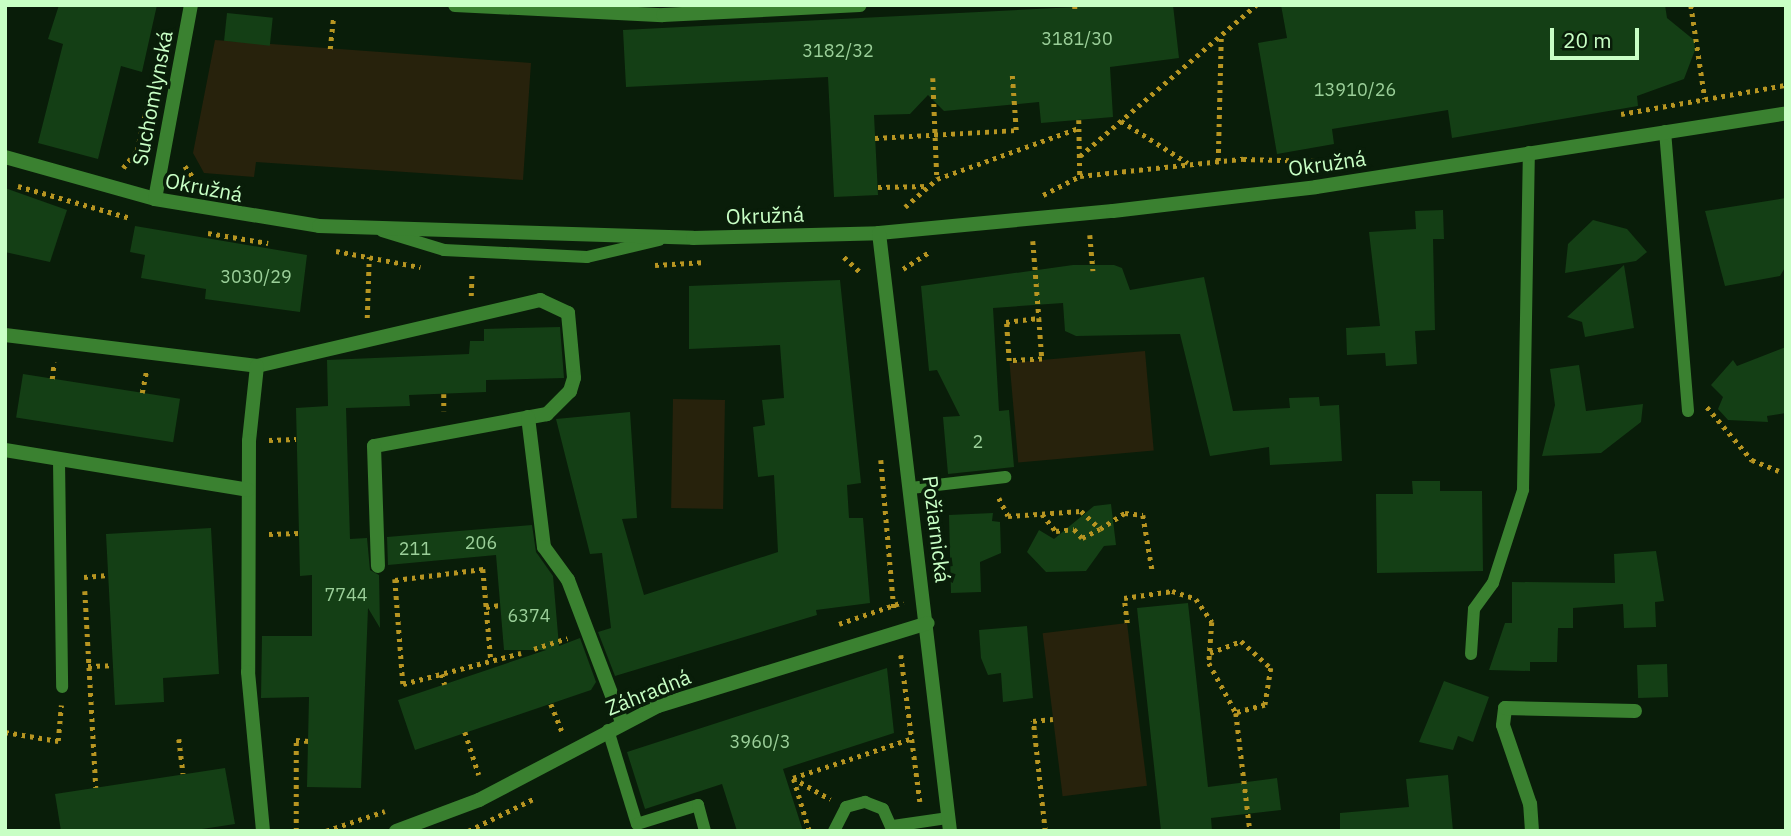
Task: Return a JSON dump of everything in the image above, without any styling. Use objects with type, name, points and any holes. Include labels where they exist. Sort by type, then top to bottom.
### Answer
[{"type":"street","name":"Suchomlynská","points":[[155,199],[191,5]]},
{"type":"street","points":[[455,5],[566,10],[860,5]]},
{"type":"street","name":"Okružná","points":[[5,157],[155,199],[230,215],[374,229],[668,238],[879,233],[1316,187],[1786,113]]},
{"type":"street","name":"Požiarnická","points":[[879,233],[928,623],[949,824]]},
{"type":"street","points":[[5,335],[257,366],[540,300],[568,313],[574,377],[559,404],[528,417],[373,446],[379,566]]},
{"type":"street","points":[[257,366],[248,490],[248,672],[264,831]]},
{"type":"street","points":[[528,417],[544,547],[568,580],[622,722]]},
{"type":"street","points":[[5,450],[248,490]]},
{"type":"street","name":"Záhradná","points":[[396,831],[479,800],[622,722],[928,623]]},
{"type":"street","points":[[1532,831],[1530,804],[1503,725],[1505,708],[1634,711]]},
{"type":"lane","points":[[1665,131],[1688,411]]},
{"type":"lane","points":[[1471,654],[1474,609],[1493,583],[1523,491],[1529,152]]},
{"type":"lane","points":[[374,229],[444,250],[587,257],[668,238]]},
{"type":"lane","points":[[59,461],[62,687]]},
{"type":"lane","points":[[911,488],[1005,477]]},
{"type":"lane","points":[[608,730],[637,824],[698,805],[705,831]]},
{"type":"lane","points":[[834,831],[846,807],[875,804],[893,828],[922,822],[949,824]]},
{"type":"path","points":[[1080,156],[1256,5]]},
{"type":"path","points":[[1691,5],[1705,99]]},
{"type":"path","points":[[330,49],[333,19]]},
{"type":"path","points":[[1217,161],[1221,35]]},
{"type":"path","points":[[875,138],[1016,130],[1012,74]]},
{"type":"path","points":[[933,78],[937,179]]},
{"type":"path","points":[[110,169],[122,168],[137,151],[152,81]]},
{"type":"path","points":[[1611,116],[1786,85]]},
{"type":"path","points":[[1079,120],[1080,176]]},
{"type":"path","points":[[1121,121],[1189,164]]},
{"type":"path","points":[[905,207],[937,179],[1079,128]]},
{"type":"path","points":[[183,153],[190,177],[210,190]]},
{"type":"path","points":[[1027,198],[1080,176],[1217,161],[1342,161]]},
{"type":"path","points":[[878,187],[929,186]]},
{"type":"path","points":[[893,208],[925,206]]},
{"type":"path","points":[[1090,234],[1093,271]]},
{"type":"path","points":[[1033,240],[1039,318],[1042,359],[1009,361],[1006,322],[1039,318]]},
{"type":"path","points":[[368,301],[369,257]]},
{"type":"path","points":[[1686,393],[1724,421],[1752,460],[1779,471]]},
{"type":"path","points":[[984,495],[996,494],[1008,516],[1081,511],[1100,529]]},
{"type":"path","points":[[1042,514],[1056,531],[1074,529],[1082,538],[1125,513],[1143,514],[1152,569]]},
{"type":"path","points":[[935,514],[943,514]]},
{"type":"path","points":[[248,535],[299,533]]},
{"type":"path","points":[[84,564],[90,740],[96,788]]},
{"type":"path","points":[[379,566],[393,565],[403,684],[515,657],[521,653]]},
{"type":"path","points":[[395,580],[483,569],[491,661]]},
{"type":"path","points":[[84,577],[108,575]]},
{"type":"path","points":[[943,579],[951,579]]},
{"type":"path","points":[[1127,623],[1124,598],[1172,591],[1196,599],[1212,622],[1209,653],[1220,693],[1236,713],[1250,831]]},
{"type":"path","points":[[486,607],[500,606]]},
{"type":"path","points":[[534,649],[586,627]]},
{"type":"path","points":[[896,632],[913,738],[922,822]]},
{"type":"path","points":[[1209,653],[1241,641],[1271,668],[1265,705],[1236,713]]},
{"type":"path","points":[[887,659],[901,655]]},
{"type":"path","points":[[88,666],[113,665]]},
{"type":"path","points":[[442,674],[445,685]]},
{"type":"path","points":[[5,732],[58,741],[62,687]]},
{"type":"path","points":[[551,704],[562,731]]},
{"type":"path","points":[[1045,831],[1033,721],[1053,719]]},
{"type":"path","points":[[465,732],[480,775]]},
{"type":"path","points":[[793,778],[913,738]]},
{"type":"path","points":[[179,739],[183,774]]},
{"type":"path","points":[[296,831],[296,740],[309,741]]},
{"type":"path","points":[[793,778],[846,807]]},
{"type":"path","points":[[793,778],[809,831]]},
{"type":"path","points":[[468,831],[543,793]]},
{"type":"shaded area","points":[[215,40],[531,63],[523,180],[256,162],[254,177],[204,173],[193,153]]},
{"type":"shaded area","points":[[1145,351],[1154,451],[1018,462],[1010,363]]},
{"type":"shaded area","points":[[673,399],[725,400],[723,509],[671,508]]},
{"type":"shaded area","points":[[1127,623],[1147,786],[1063,796],[1043,633]]},
{"type":"building","points":[[59,5],[157,5],[142,72],[121,66],[98,159],[38,143],[63,44],[48,39]]},
{"type":"building","points":[[1116,5],[1173,5],[1179,58],[1110,67],[1113,117],[1041,123],[1039,102],[944,111],[928,95],[910,114],[874,115],[878,195],[834,197],[828,77],[626,87],[623,30]]},
{"type":"building","points":[[1281,5],[1665,5],[1667,18],[1694,40],[1695,50],[1684,79],[1637,96],[1638,106],[1452,138],[1448,110],[1332,129],[1334,144],[1277,154],[1258,43],[1287,38]]},
{"type":"building","points":[[227,13],[273,18],[270,46],[224,41]]},
{"type":"building","points":[[5,188],[67,210],[50,262],[5,252]]},
{"type":"building","points":[[1786,198],[1786,266],[1780,276],[1725,286],[1705,211]]},
{"type":"building","points":[[1443,210],[1444,239],[1433,239],[1435,330],[1415,331],[1417,364],[1386,366],[1385,353],[1347,355],[1346,328],[1380,326],[1369,232],[1416,229],[1415,211]]},
{"type":"building","points":[[1593,220],[1627,229],[1647,252],[1636,261],[1565,273],[1568,244]]},
{"type":"building","points":[[135,226],[307,255],[300,312],[205,299],[206,289],[141,278],[145,255],[130,252]]},
{"type":"building","points":[[1073,265],[1114,265],[1122,268],[1130,290],[1204,277],[1233,411],[1290,408],[1289,398],[1319,397],[1320,406],[1339,405],[1342,461],[1270,465],[1269,447],[1210,456],[1180,334],[1076,336],[1065,331],[1063,303],[993,308],[999,411],[1009,410],[1014,467],[948,474],[943,417],[960,416],[937,370],[929,371],[921,286]]},
{"type":"building","points":[[1624,265],[1634,328],[1585,337],[1582,322],[1567,317]]},
{"type":"building","points":[[840,280],[861,483],[847,485],[849,518],[863,518],[870,603],[816,610],[817,615],[615,676],[598,632],[611,628],[602,553],[590,554],[556,419],[630,412],[637,518],[622,519],[644,595],[778,552],[774,475],[758,477],[753,427],[765,425],[762,400],[784,398],[780,345],[689,349],[689,286]]},
{"type":"building","points":[[560,327],[564,378],[486,380],[486,392],[409,395],[410,406],[346,408],[350,539],[367,538],[370,570],[379,575],[380,628],[368,608],[361,788],[307,787],[309,697],[261,698],[262,636],[312,636],[312,575],[300,576],[296,408],[328,406],[327,360],[469,354],[470,341],[484,341],[484,329]]},
{"type":"building","points":[[1786,347],[1786,413],[1767,416],[1768,422],[1728,420],[1718,409],[1723,397],[1711,385],[1733,360],[1737,366]]},
{"type":"building","points":[[1579,365],[1586,411],[1643,404],[1641,422],[1601,453],[1542,456],[1555,405],[1550,369]]},
{"type":"building","points":[[23,374],[180,399],[173,442],[16,417]]},
{"type":"building","points":[[1412,481],[1440,481],[1440,491],[1482,491],[1483,571],[1377,573],[1376,494],[1413,494]]},
{"type":"building","points":[[1111,504],[1116,545],[1104,546],[1086,571],[1046,572],[1027,552],[1039,530],[1054,539],[1094,506]]},
{"type":"building","points":[[993,513],[992,521],[1000,522],[1001,553],[980,562],[981,592],[951,593],[949,515]]},
{"type":"building","points":[[532,525],[536,552],[553,576],[559,646],[580,638],[596,682],[591,690],[415,750],[398,700],[546,650],[504,650],[496,555],[388,565],[387,537]]},
{"type":"building","points":[[211,528],[219,674],[163,678],[164,702],[115,705],[106,534]]},
{"type":"building","points":[[1656,551],[1664,601],[1655,602],[1656,627],[1624,628],[1623,604],[1573,608],[1573,628],[1558,628],[1557,662],[1530,662],[1530,671],[1489,670],[1505,623],[1512,623],[1512,582],[1615,583],[1614,554]]},
{"type":"building","points":[[1188,603],[1208,787],[1277,778],[1281,810],[1211,818],[1212,831],[1161,831],[1137,608]]},
{"type":"building","points":[[1027,626],[1033,698],[1003,702],[1001,673],[988,675],[981,658],[979,630]]},
{"type":"building","points":[[1667,664],[1668,697],[1638,698],[1637,665]]},
{"type":"building","points":[[887,668],[894,733],[783,769],[803,831],[737,831],[722,784],[645,809],[627,752]]},
{"type":"building","points":[[1444,681],[1489,697],[1473,742],[1458,736],[1453,750],[1419,742]]},
{"type":"building","points":[[225,768],[235,824],[189,831],[61,831],[55,794]]},
{"type":"building","points":[[1448,775],[1453,831],[1340,831],[1340,813],[1409,807],[1406,779]]}]
